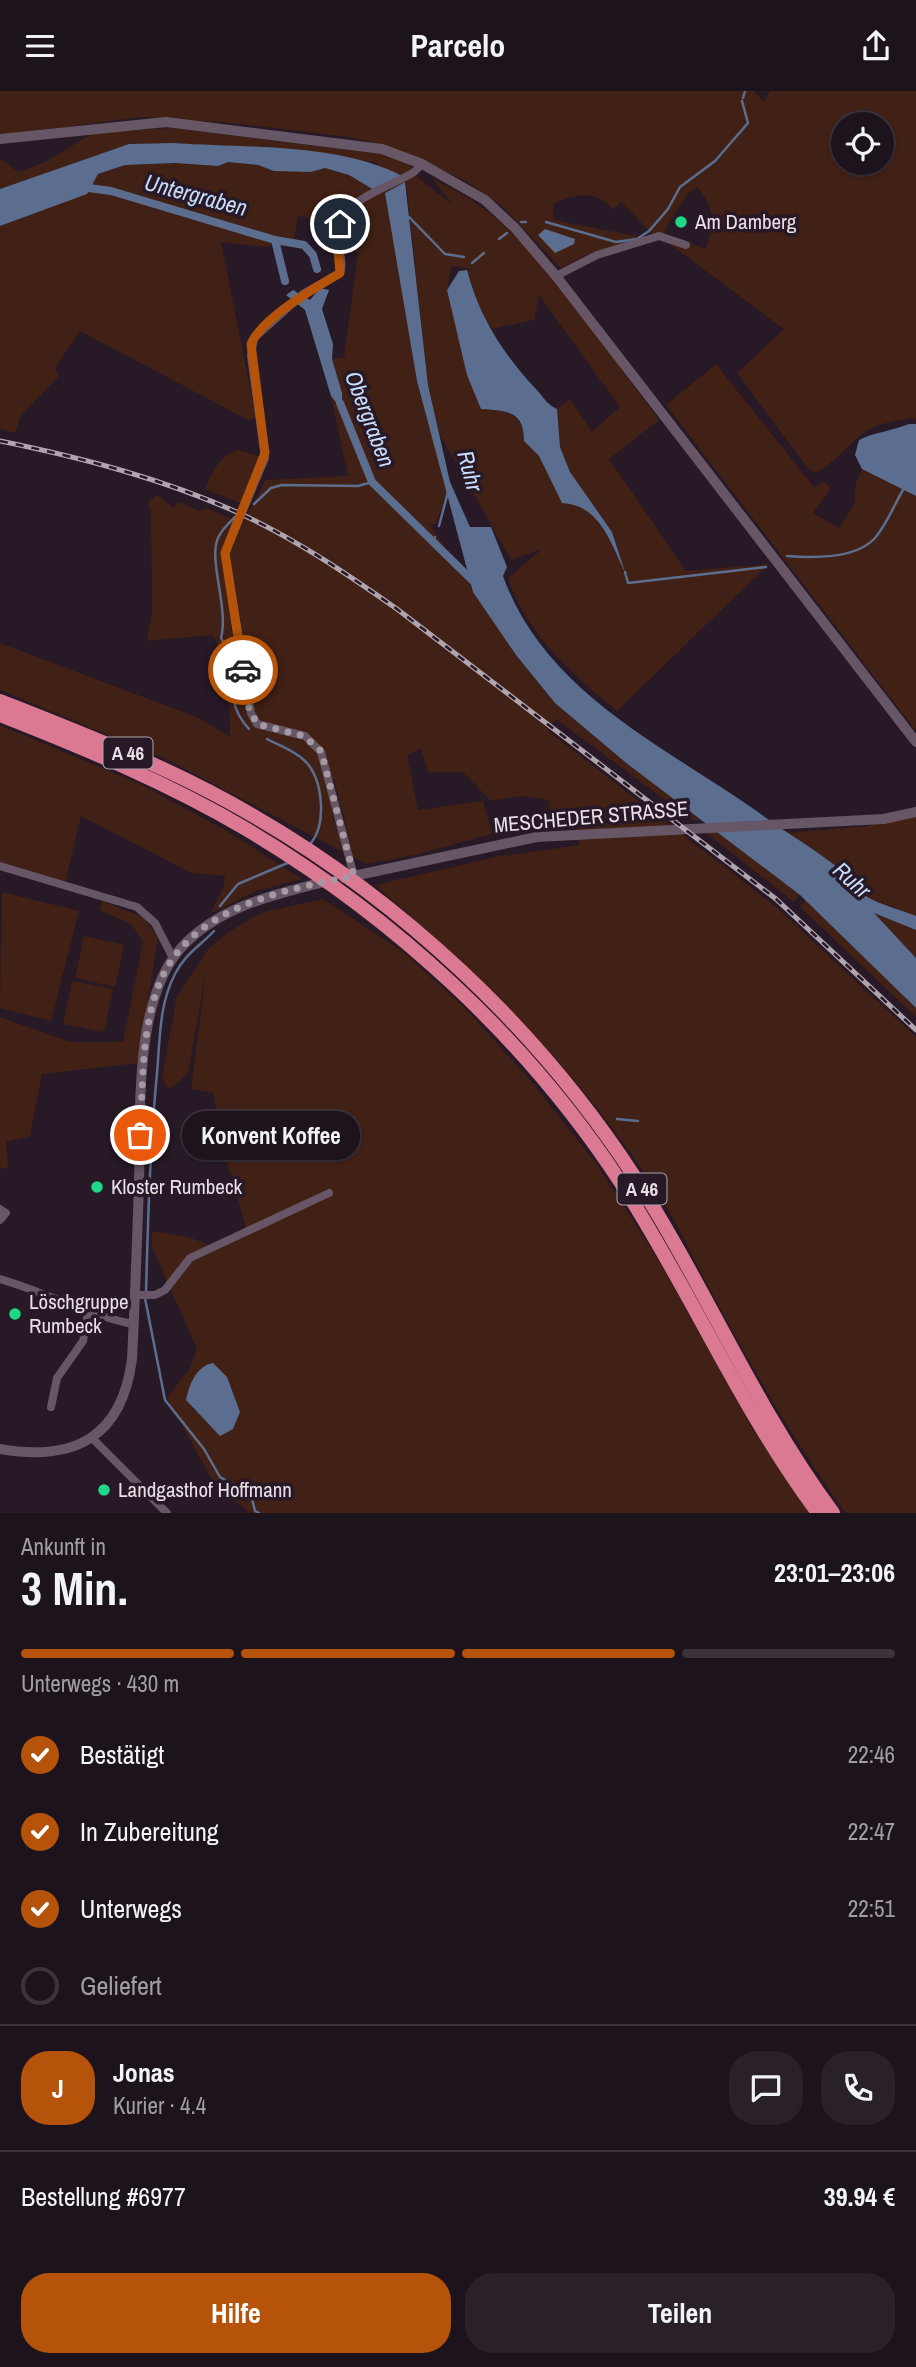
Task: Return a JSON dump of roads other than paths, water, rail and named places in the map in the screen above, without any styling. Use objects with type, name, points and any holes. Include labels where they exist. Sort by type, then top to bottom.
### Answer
[{"type":"highway","name":"A 46","points":[[0,701],[161,767],[252,815],[323,860],[391,911],[491,1002],[542,1056],[593,1119],[652,1205],[753,1389],[833,1513]]},
{"type":"highway","name":"A 46","points":[[0,715],[156,781],[245,828],[315,873],[382,923],[488,1020],[546,1084],[597,1149],[665,1256],[784,1465],[818,1513]]},
{"type":"street","points":[[0,139],[131,124],[180,123],[373,147],[422,164],[470,189],[494,207],[556,276],[916,742]]},
{"type":"street","points":[[354,876],[321,751],[304,736],[257,724],[251,713],[226,549],[244,511],[265,453],[251,344],[258,334],[303,294],[341,271],[337,233],[352,208],[405,178],[422,164]]},
{"type":"street","points":[[556,276],[597,255],[659,236],[686,245]]},
{"type":"street","name":"MESCHEDER STRASSE","points":[[0,1449],[52,1453],[92,1438],[121,1406],[131,1370],[133,1324],[138,1295],[144,1065],[156,996],[173,958],[200,930],[239,907],[283,892],[521,839],[854,820],[897,817],[916,812]]},
{"type":"street","points":[[0,866],[137,907],[155,923],[173,958]]},
{"type":"street","points":[[138,1295],[151,1295],[168,1288],[190,1258],[329,1193]]},
{"type":"street","points":[[0,1209],[6,1216],[0,1220]]},
{"type":"street","points":[[0,1279],[38,1290],[88,1312],[133,1324]]},
{"type":"street","points":[[51,1407],[57,1378],[83,1341],[88,1312]]},
{"type":"street","points":[[92,1438],[167,1513]]},
{"type":"water","points":[[173,143],[321,152],[377,165],[402,176],[374,190],[349,175],[325,168],[311,172],[274,171],[258,165],[228,162],[218,166],[175,163],[125,165],[98,174],[87,194],[0,226],[0,189],[129,144]]},
{"type":"water","points":[[405,182],[428,385],[450,482],[470,527],[491,527],[507,567],[503,576],[522,617],[547,653],[611,713],[821,855],[841,870],[867,896],[916,916],[916,930],[874,913],[916,958],[916,1008],[800,895],[625,762],[555,703],[516,655],[473,592],[417,381],[385,193]]},
{"type":"water","points":[[545,229],[575,239],[574,244],[555,253],[538,235]]},
{"type":"water","points":[[467,270],[478,303],[502,347],[522,374],[550,405],[557,409],[560,447],[570,472],[612,532],[625,572],[595,518],[575,505],[562,503],[539,456],[524,441],[521,423],[517,418],[506,412],[481,409],[467,375],[447,290],[459,271]]},
{"type":"water","points":[[320,288],[329,290],[322,309],[333,344],[332,359],[342,393],[342,410],[331,396],[305,310],[286,295],[293,290],[310,300]]},
{"type":"water","points":[[916,424],[916,496],[862,469],[855,455],[859,440]]},
{"type":"water","points":[[213,1363],[227,1377],[240,1412],[233,1429],[220,1436],[186,1400],[191,1382],[198,1372]]},
{"type":"waterway","points":[[743,98],[745,91]]},
{"type":"waterway","points":[[546,222],[616,242],[637,239],[649,231],[668,209],[680,187],[715,161],[748,123],[742,101]]},
{"type":"waterway","name":"Untergraben","points":[[81,187],[111,191],[275,240],[304,245],[313,255],[317,269]]},
{"type":"waterway","points":[[409,217],[445,254],[464,257]]},
{"type":"waterway","points":[[521,222],[526,222]]},
{"type":"waterway","points":[[499,239],[507,233]]},
{"type":"waterway","points":[[275,240],[285,281]]},
{"type":"waterway","points":[[472,263],[484,253]]},
{"type":"waterway","name":"Obergraben","points":[[340,403],[372,482],[476,584]]},
{"type":"waterway","points":[[254,504],[271,488],[282,485],[358,486],[372,482]]},
{"type":"waterway","points":[[787,556],[833,556],[866,546],[882,528],[903,490]]},
{"type":"waterway","points":[[439,526],[448,492]]},
{"type":"waterway","points":[[235,517],[219,535],[215,559],[223,626],[221,638],[234,661],[235,705],[249,729]]},
{"type":"waterway","name":"Obergraben","points":[[433,544],[435,537]]},
{"type":"waterway","points":[[625,572],[628,583],[766,567]]},
{"type":"waterway","points":[[267,739],[301,757],[316,779],[321,813],[311,843]]},
{"type":"waterway","points":[[220,906],[238,884],[290,862]]},
{"type":"waterway","points":[[146,1292],[153,1128],[163,1010],[179,967],[214,931]]},
{"type":"waterway","points":[[617,1119],[638,1121]]},
{"type":"waterway","points":[[145,1298],[165,1400],[204,1449],[220,1477],[251,1495],[255,1511],[259,1513]]},
{"type":"railway","points":[[0,441],[92,462],[183,490],[262,524],[340,570],[397,609],[776,899],[916,1030]]},
{"type":"place","name":"Am Damberg","points":[[681,222]]},
{"type":"place","name":"Konvent Koffee","points":[[140,1135]]},
{"type":"place","name":"Kloster Rumbeck","points":[[97,1187]]},
{"type":"place","name":"Löschgruppe Rumbeck","points":[[15,1314]]},
{"type":"place","name":"Landgasthof Hoffmann","points":[[104,1490]]},
{"type":"water label","name":"Ruhr","points":[[470,471]]},
{"type":"water label","name":"Ruhr","points":[[852,880]]}]
